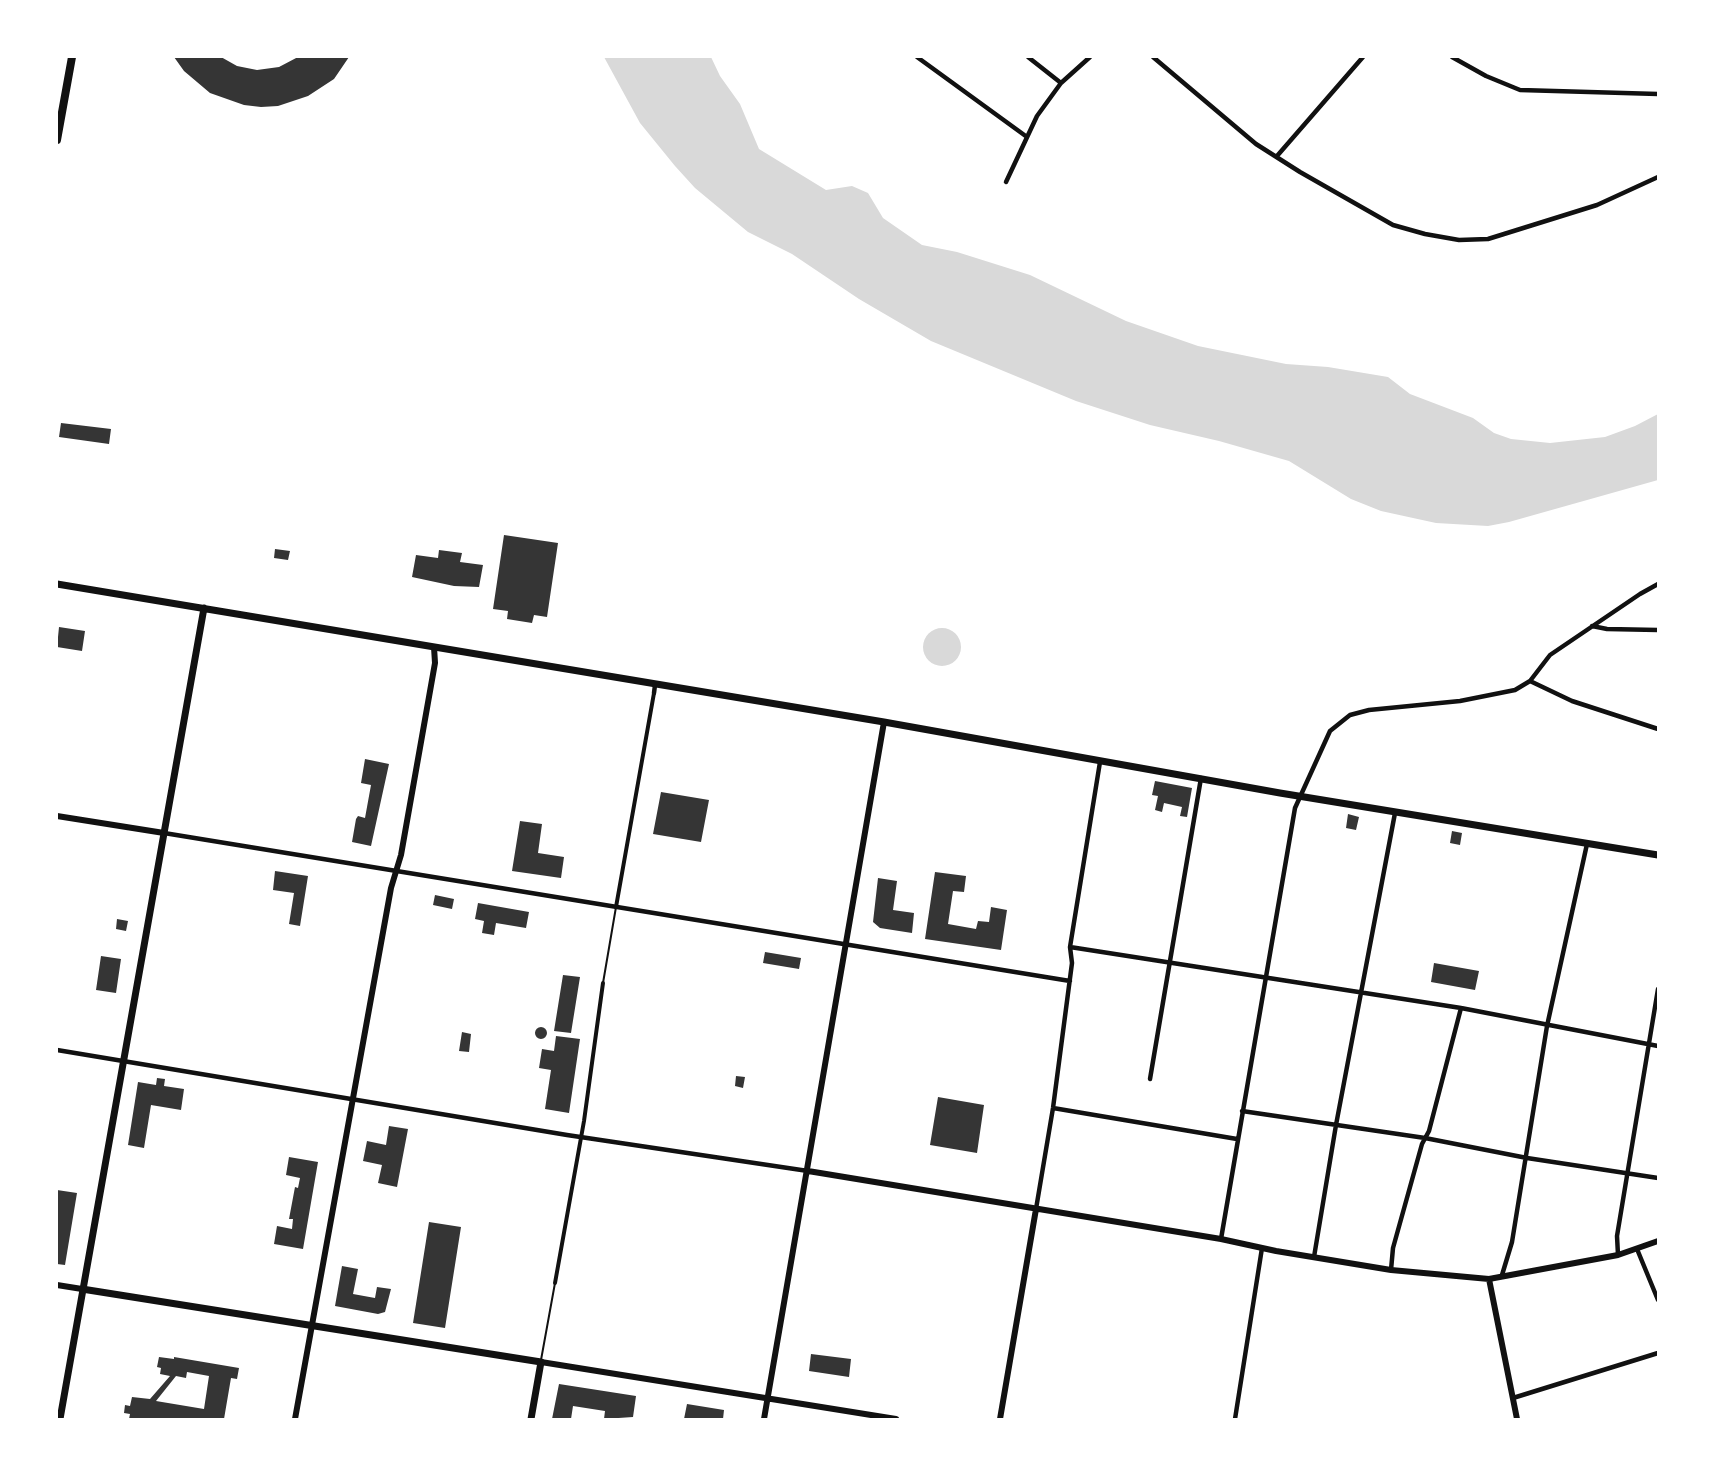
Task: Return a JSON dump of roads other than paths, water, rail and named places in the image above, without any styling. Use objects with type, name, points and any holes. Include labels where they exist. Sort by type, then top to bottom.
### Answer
[{"type":"main road","points":[[57,140],[72,57]]},
{"type":"main road","points":[[57,584],[434,647],[655,689],[884,722],[1395,813],[1658,855]]},
{"type":"main road","points":[[60,1419],[204,608]]},
{"type":"main road","points":[[82,1289],[541,1362],[531,1419]]},
{"type":"street","points":[[917,57],[1027,137]]},
{"type":"street","points":[[1028,57],[1061,83]]},
{"type":"street","points":[[1006,182],[1037,117],[1061,83],[1090,57]]},
{"type":"street","points":[[1152,57],[1227,122],[1277,156],[1393,225],[1425,234],[1459,240],[1488,240],[1597,205],[1658,177]]},
{"type":"street","points":[[1277,156],[1363,57]]},
{"type":"street","points":[[1452,57],[1486,76],[1520,90],[1658,94]]},
{"type":"street","points":[[1221,1239],[1299,796],[1330,731],[1350,715],[1369,710],[1460,700],[1515,690],[1530,681],[1550,655],[1658,584]]},
{"type":"street","points":[[1592,626],[1606,629],[1658,630]]},
{"type":"street","points":[[295,1419],[394,871],[403,843],[435,663],[434,647]]},
{"type":"street","points":[[1530,681],[1572,701],[1658,729]]},
{"type":"street","points":[[616,907],[655,689]]},
{"type":"street","points":[[764,1419],[884,722]]},
{"type":"street","points":[[1000,1419],[1053,1108],[1072,963],[1070,947],[1100,762]]},
{"type":"street","points":[[1150,1079],[1172,963],[1201,778]]},
{"type":"street","points":[[1314,1257],[1336,1125],[1395,813]]},
{"type":"street","points":[[57,816],[1070,981]]},
{"type":"street","points":[[1502,1275],[1512,1242],[1547,1026],[1587,844]]},
{"type":"street","points":[[1070,947],[1461,1008],[1658,1046]]},
{"type":"street","points":[[555,1283],[581,1137],[603,983]]},
{"type":"street","points":[[1618,1255],[1617,1236],[1658,989]]},
{"type":"street","points":[[1391,1270],[1393,1248],[1461,1008]]},
{"type":"street","points":[[57,1050],[581,1137],[808,1171],[1221,1239],[1391,1270],[1489,1279],[1618,1255],[1658,1241]]},
{"type":"street","points":[[1053,1108],[1237,1139]]},
{"type":"street","points":[[1242,1111],[1425,1138],[1527,1158],[1658,1178]]},
{"type":"street","points":[[1235,1419],[1262,1248]]},
{"type":"street","points":[[1637,1249],[1658,1300]]},
{"type":"street","points":[[1489,1279],[1517,1419]]},
{"type":"street","points":[[57,1285],[82,1289]]},
{"type":"street","points":[[1513,1398],[1658,1353]]},
{"type":"street","points":[[541,1362],[896,1419]]},
{"type":"lane","points":[[603,983],[616,907]]},
{"type":"lane","points":[[541,1362],[555,1283]]}]
